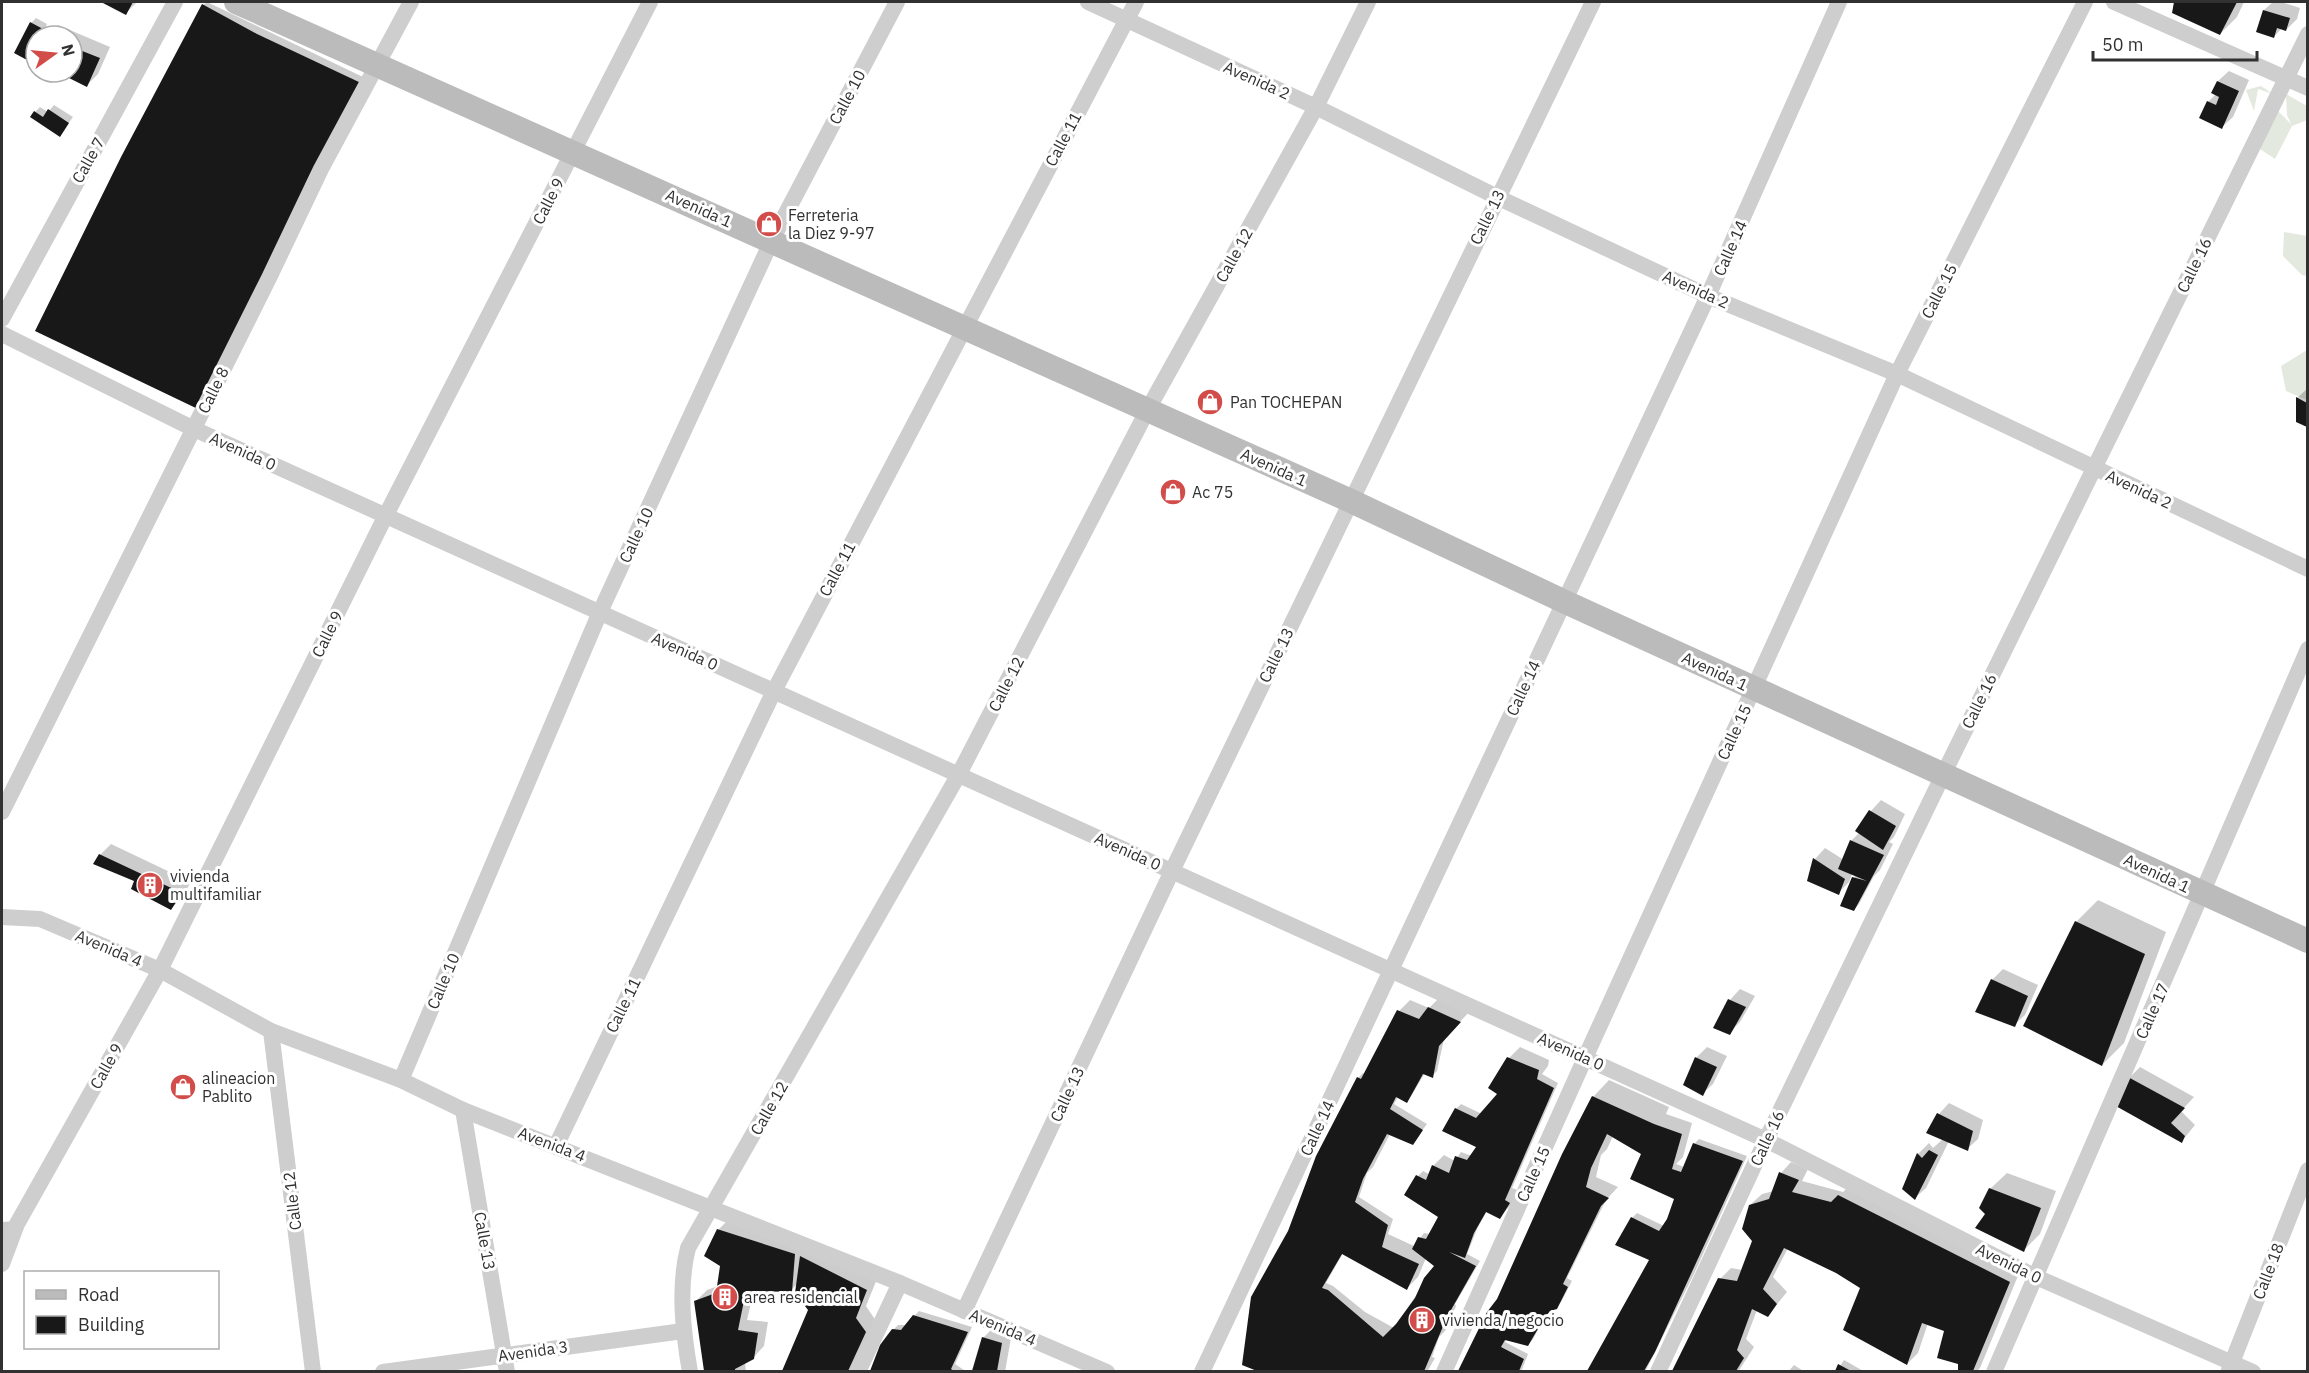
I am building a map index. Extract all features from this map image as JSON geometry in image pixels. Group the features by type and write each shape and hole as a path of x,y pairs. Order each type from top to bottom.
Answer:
{"street":[{"name":"Calle 7","path":"2,319 175,2"},
{"name":"Avenida 1","path":"236,2 1351,501 1563,602 2307,942"},
{"name":"Calle 8","path":"2,812 321,169 411,2"},
{"name":"Calle 9","path":"2,1264 9,1224 160,970 386,515 650,2"},
{"name":"Calle 10","path":"400,1080 600,612 772,240 897,2"},
{"name":"Avenida 2","path":"1088,2 1316,106 1497,197 1708,296 1897,374 2307,569"},
{"name":"Calle 11","path":"556,1146 774,691 1136,2"},
{"name":"Calle 12","path":"690,1371 683,1331 685,1262 688,1248 713,1208 959,774 1147,411 1316,106 1368,2"},
{"name":"Calle 13","path":"964,1311 1172,871 1593,2"},
{"name":"Calle 14","path":"1202,1371 1708,296 1839,2"},
{"name":"Calle 15","path":"1444,1371 1897,374 2085,2"},
{"path":"2114,2 2307,88"},
{"name":"Calle 16","path":"1658,1371 1766,1140 1943,775 2307,34"},
{"name":"Avenida 0","path":"2,334 194,429 1766,1140 2036,1277 2230,1367 2253,1371"},
{"name":"Calle 17","path":"1994,1371 2203,894 2307,649"},
{"name":"Avenida 4","path":"2,917 40,919 160,970 272,1031 400,1080 463,1110 900,1283 1096,1369"},
{"name":"Calle 12","path":"272,1031 313,1371"},
{"name":"Calle 13","path":"463,1110 507,1371"},
{"name":"Calle 18","path":"2230,1367 2307,1170"},
{"path":"858,1371 900,1283"},
{"name":"Avenida 3","path":"383,1371 683,1331"}],"shaded area":[{"path":"2261,86 2273,94 2258,89 2254,111 2246,90"},
{"path":"2286,94 2307,106 2307,120 2292,126 2275,159 2260,149 2276,109 2291,124 2287,115"},
{"path":"2284,232 2307,236 2307,276 2302,275 2283,256"},
{"path":"2307,350 2307,400 2286,391 2281,366"}],"building":[{"path":"101,2 133,2 126,15"},
{"path":"2174,2 2237,2 2220,35 2172,13"},
{"path":"202,4 257,34 361,83 200,410 35,331 121,157"},
{"path":"2263,10 2290,18 2286,31 2277,28 2274,38 2256,32"},
{"path":"24,34 24,58 14,53"},
{"path":"84,52 100,58 87,87 81,84 84,84"},
{"path":"2217,81 2239,91 2222,129 2199,118 2207,101 2216,105 2219,97 2211,93"},
{"path":"48,109 69,123 60,137 30,117 34,111 43,117"},
{"path":"2296,397 2307,403 2307,427 2296,422"},
{"path":"1869,810 1896,826 1883,850 1855,831"},
{"path":"1850,840 1884,855 1854,911 1840,906 1852,877 1867,881 1838,869"},
{"name":"vivienda multifamiliar","path":"99,854 182,893 171,910 131,889 134,881 93,864"},
{"path":"1813,858 1845,879 1839,895 1807,881"},
{"path":"2075,921 2145,954 2102,1066 2023,1026"},
{"path":"1991,979 2028,996 2015,1027 1975,1012"},
{"path":"1728,999 1746,1007 1730,1035 1713,1028"},
{"path":"1428,1007 1461,1022 1439,1046 1433,1078 1423,1074 1407,1103 1396,1097 1390,1109 1423,1130 1413,1145 1387,1134 1363,1179 1355,1202 1388,1225 1382,1247 1419,1264 1407,1290 1342,1254 1322,1288 1328,1290 1383,1337 1396,1324 1415,1298 1424,1278 1434,1266 1412,1249 1418,1237 1426,1239 1438,1217 1404,1195 1416,1175 1426,1180 1432,1165 1449,1173 1455,1156 1467,1160 1476,1147 1442,1131 1455,1108 1476,1118 1497,1094 1488,1088 1507,1057 1539,1070 1537,1079 1554,1088 1505,1200 1510,1203 1500,1219 1486,1212 1474,1233 1465,1258 1449,1252 1476,1266 1447,1317 1424,1371 1257,1371 1242,1365 1251,1297 1288,1231 1316,1156 1357,1077 1361,1079 1397,1010 1419,1019"},
{"path":"1695,1057 1717,1067 1703,1096 1683,1085"},
{"path":"2128,1077 2185,1108 2171,1123 2185,1136 2182,1143 2114,1105"},
{"path":"1592,1096 1682,1134 1672,1169 1681,1172 1693,1143 1743,1161 1655,1352 1644,1371 1587,1371 1649,1260 1615,1245 1631,1217 1659,1231 1667,1219 1674,1199 1630,1179 1641,1154 1607,1134 1591,1168 1586,1187 1609,1198 1601,1206 1563,1284 1568,1287 1557,1309 1550,1311 1528,1346 1505,1340 1501,1347 1524,1359 1519,1371 1458,1371 1487,1312 1497,1299 1562,1154"},
{"path":"1937,1113 1973,1131 1968,1151 1926,1133"},
{"path":"1929,1150 1938,1155 1915,1200 1902,1189 1917,1153 1922,1158"},
{"path":"1779,1172 1799,1180 1792,1192 1831,1202 1838,1195 2010,1282 1973,1371 1958,1371 1958,1364 1937,1358 1944,1331 1922,1323 1907,1365 1843,1330 1860,1288 1836,1273 1784,1248 1763,1289 1777,1304 1768,1317 1752,1309 1737,1350 1744,1358 1736,1371 1672,1371 1718,1278 1737,1281 1752,1241 1742,1229 1749,1205 1769,1199"},
{"path":"1989,1188 2041,1208 2024,1252 1975,1228 1985,1214 1979,1208"},
{"name":"area residencial","path":"717,1229 795,1254 792,1292 746,1291 738,1330 758,1333 754,1359 735,1371 704,1371 694,1301 716,1293 720,1266 704,1256"},
{"name":"area residencial","path":"800,1256 867,1290 856,1318 866,1332 848,1371 782,1371 808,1310 795,1293"},
{"path":"913,1315 968,1332 951,1369 954,1371 870,1371 880,1345 892,1329 901,1330"},
{"path":"982,1337 1002,1343 997,1371 972,1371"},
{"path":"1838,1364 1851,1371 1835,1371"}],"place":[{"name":"Ferreteria la Diez 9-97","path":"769,224"},
{"name":"Pan TOCHEPAN","path":"1210,402"},
{"name":"Ac 75","path":"1173,492"},
{"name":"vivienda multifamiliar","path":"150,885"},
{"name":"alineacion Pablito","path":"183,1087"},
{"name":"area residencial","path":"725,1297"},
{"name":"vivienda/negocio","path":"1422,1320"}]}
